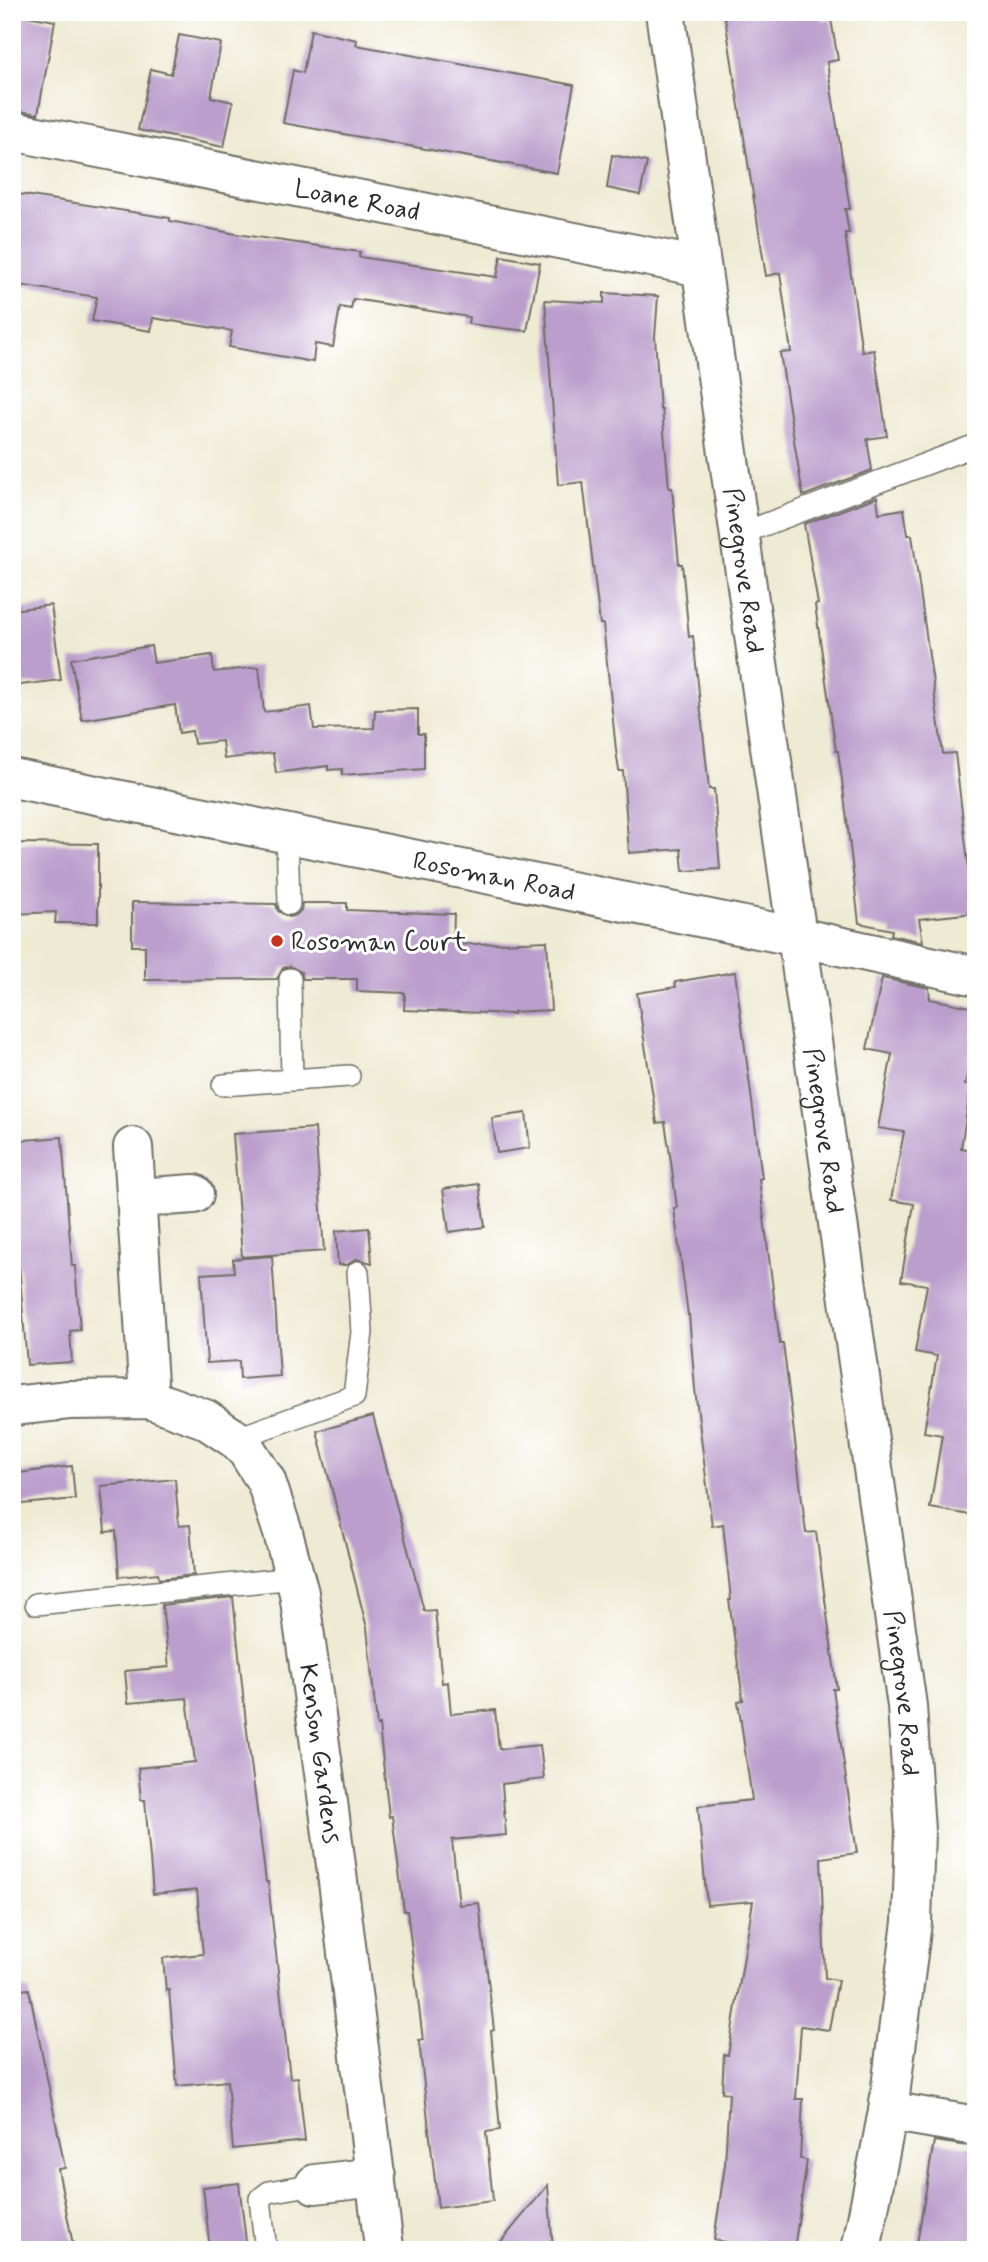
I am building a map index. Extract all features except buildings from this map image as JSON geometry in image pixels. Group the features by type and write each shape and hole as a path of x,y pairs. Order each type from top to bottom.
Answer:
{"street":[{"name":"Pinegrove Road","path":"665,12 907,1706 915,1831 912,1922 888,2111 862,2250"},
{"name":"Loane Road","path":"12,131 701,267"},
{"name":"Rosoman Road","path":"12,778 798,937 976,976"},
{"path":"133,1147 149,1398"},
{"path":"137,1198 194,1194"},
{"name":"Kenson Gardens","path":"12,1406 69,1400 149,1398 205,1419 235,1439 247,1451 266,1481 295,1578 328,1802 384,2247"},
{"path":"888,2111 976,2126"},
{"path":"315,2184 376,2177"}],"lane":[{"path":"740,534 976,445"},
{"path":"287,833 289,904"},
{"path":"290,979 292,1080"},
{"path":"223,1085 349,1076"},
{"path":"235,1439 354,1396 362,1332 358,1272"},
{"path":"36,1604 295,1578"},
{"path":"265,2242 260,2199 270,2192 315,2184"}],"place":[{"name":"Rosoman Court","path":"277,941"}]}
